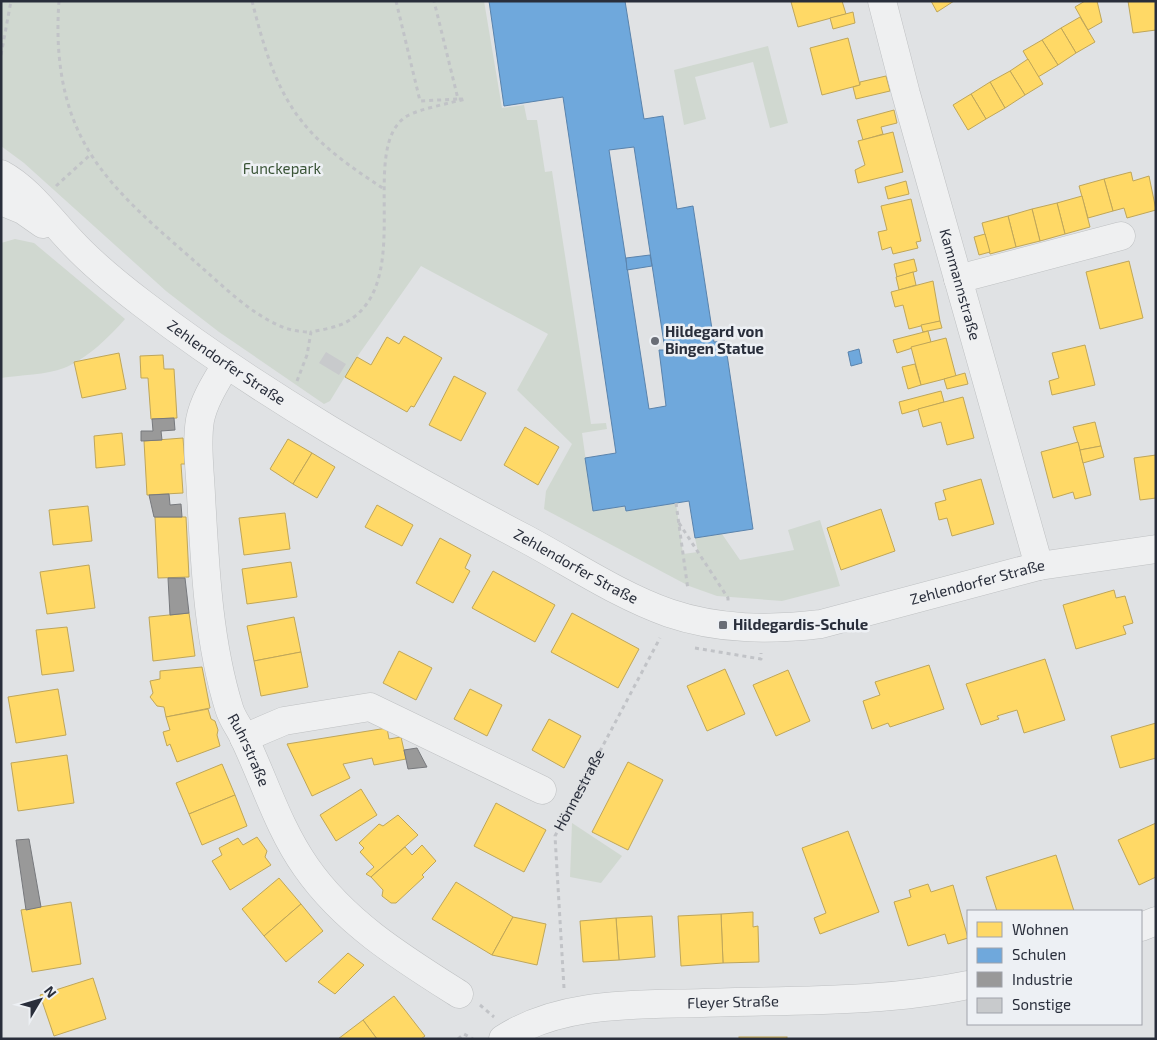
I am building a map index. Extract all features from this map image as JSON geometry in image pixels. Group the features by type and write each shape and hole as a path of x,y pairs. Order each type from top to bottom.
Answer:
{"street":[{"name":"Kammannstraße","path":"882,1 1039,566"},
{"name":"Zehlendorfer Straße","path":"1,174 9,178 37,203 72,242 141,302 226,365 281,402 397,470 617,589 670,613 742,628 790,628 821,624 1039,566 1156,549"},
{"name":"Zehlendorfer Straße","path":"9,210 72,242"},
{"path":"958,279 1121,236"},
{"name":"Ruhrstraße","path":"226,365 209,395 200,420 200,476 216,650 229,709 244,738 289,841 307,868 362,927 392,952 459,994"},
{"path":"244,738 284,721 370,708 542,790"},
{"path":"1142,927 1156,921"},
{"name":"Fleyer Straße","path":"506,1037 534,1022 567,1012 652,1004 877,997 942,990 967,984"}],"path":[{"path":"1,55 11,1"},
{"path":"59,1 58,50 66,97 74,121 90,155 124,195 171,240 253,310 278,326 311,332 337,326 354,318 377,287 382,258 387,149 395,128 407,116 465,99"},
{"path":"252,1 265,50 281,86 303,124 361,174 384,189"},
{"path":"396,1 420,101 465,99"},
{"path":"434,1 458,99 465,99"},
{"path":"67,175 90,155"},
{"path":"281,402 299,379 307,355 311,332"},
{"path":"676,504 688,590"},
{"path":"679,523 728,598 728,608"},
{"name":"Hönnestraße","path":"564,988 555,836 659,638"},
{"path":"459,994 489,1011 506,1037"},
{"path":"458,1039 464,1034 473,1039"}],"green space":[{"name":"Funckepark","path":"1,1 484,1 502,108 524,105 527,120 537,120 545,172 552,171 591,424 606,423 607,429 582,433 593,511 625,506 626,511 676,503 683,554 698,552 695,538 722,534 740,560 794,550 788,530 820,520 840,586 782,601 717,596 689,586 544,509 546,491 572,444 517,390 548,334 421,266 357,357 330,401 324,404 219,332 166,291 24,163 1,146"},
{"path":"768,46 788,123 770,128 753,62 695,77 706,119 684,125 674,70"},
{"path":"15,239 34,243 125,319 97,347 73,364 50,372 1,378 1,243"},
{"path":"572,823 622,856 601,883 570,877"}],"building: Wohnen":[{"path":"842,1 846,14 798,27 791,2"},
{"path":"931,1 954,1 937,12"},
{"path":"1085,1 1097,1 1102,22 1088,30 1075,7"},
{"path":"1128,1 1156,1 1156,30 1133,33"},
{"path":"853,12 855,23 833,29 830,18"},
{"path":"1080,17 1095,42 1076,53 1061,28"},
{"path":"1061,28 1076,53 1058,65 1042,40"},
{"path":"848,38 860,85 822,95 810,48"},
{"path":"1042,40 1058,65 1038,77 1023,51"},
{"path":"1028,59 1043,84 1025,95 1010,71"},
{"path":"1010,71 1025,95 1005,108 990,82"},
{"path":"886,76 890,91 856,99 853,87 860,85 860,82"},
{"path":"990,82 1005,108 986,119 971,94"},
{"path":"971,94 986,119 968,130 953,105"},
{"path":"894,110 897,123 881,127 883,134 863,140 857,120"},
{"path":"893,132 903,172 858,183 855,170 865,165 858,141"},
{"path":"1131,172 1133,181 1149,176 1156,210 1127,218 1124,208 1113,211 1104,179"},
{"path":"1104,179 1113,211 1088,218 1079,186"},
{"path":"906,181 909,194 888,199 885,187"},
{"path":"1082,196 1090,227 1065,234 1057,203"},
{"path":"911,199 921,241 916,242 918,248 893,254 891,247 882,250 878,232 887,230 881,206"},
{"path":"1057,203 1065,234 1040,241 1032,209"},
{"path":"1032,209 1040,241 1016,247 1008,216"},
{"path":"1008,216 1016,247 990,254 982,223"},
{"path":"985,234 990,252 979,255 974,237"},
{"path":"914,259 917,271 897,277 894,264"},
{"path":"1129,261 1143,318 1100,329 1086,272"},
{"path":"913,272 916,285 899,290 896,277"},
{"path":"933,281 940,321 909,329 903,305 895,307 891,292"},
{"path":"940,321 942,328 923,332 921,325"},
{"path":"928,331 931,342 897,353 893,340"},
{"path":"404,336 442,358 414,407 411,406 407,412 345,377 357,357 371,365 387,337 399,344"},
{"path":"946,338 956,376 921,385 911,347"},
{"path":"1085,345 1095,385 1052,395 1049,381 1059,378 1052,353"},
{"path":"119,353 126,389 82,398 74,362"},
{"path":"163,355 164,369 174,369 177,418 151,419 148,378 141,378 140,356"},
{"path":"915,364 921,385 908,389 902,367"},
{"path":"965,373 968,384 947,389 944,379"},
{"path":"454,376 486,393 461,441 429,425"},
{"path":"941,391 944,402 902,414 899,402"},
{"path":"963,397 974,438 947,445 941,422 923,427 918,409"},
{"path":"1095,422 1101,446 1080,450 1073,427"},
{"path":"525,427 559,447 538,485 504,465"},
{"path":"122,433 125,465 96,468 94,436"},
{"path":"183,438 185,464 181,464 183,493 147,495 144,441"},
{"path":"288,439 312,453 293,484 270,469"},
{"path":"1078,442 1091,495 1075,499 1073,492 1053,498 1041,452"},
{"path":"1101,446 1104,457 1083,463 1080,450"},
{"path":"312,453 335,467 317,498 293,484"},
{"path":"1156,455 1156,498 1140,500 1134,458"},
{"path":"981,479 994,524 952,536 947,518 939,520 935,503 946,500 943,490"},
{"path":"377,505 413,525 402,546 365,527"},
{"path":"88,506 92,541 53,545 49,510"},
{"path":"881,509 895,551 841,570 827,528"},
{"path":"285,513 290,549 244,555 239,518"},
{"path":"155,517 186,517 189,577 158,578"},
{"path":"440,538 471,555 465,568 470,571 453,603 416,583"},
{"path":"291,562 297,597 247,604 242,569"},
{"path":"89,565 95,608 47,614 40,572"},
{"path":"493,571 555,605 535,642 472,608"},
{"path":"1114,590 1116,598 1125,596 1133,623 1123,626 1126,634 1076,649 1063,605"},
{"path":"189,613 195,656 153,661 149,617"},
{"path":"572,613 639,649 618,688 551,652"},
{"path":"294,617 301,652 254,661 247,626"},
{"path":"67,627 74,671 42,675 36,630"},
{"path":"399,651 432,668 416,700 383,683"},
{"path":"301,652 308,687 261,696 254,661"},
{"path":"1045,659 1065,720 1024,733 1017,710 997,716 999,719 981,725 966,684"},
{"path":"929,665 944,709 890,727 888,723 872,729 863,701 880,695 875,682"},
{"path":"202,667 210,708 166,717 164,707 157,706 150,697 153,693 150,681 160,679 160,671"},
{"path":"725,669 745,714 707,731 687,686"},
{"path":"788,670 810,721 776,736 753,685"},
{"path":"58,689 66,735 16,743 8,697"},
{"path":"470,689 502,705 487,736 454,719"},
{"path":"208,709 211,719 215,721 218,730 217,735 220,746 177,762 170,744 167,746 163,732 170,730 166,717"},
{"path":"549,719 581,736 564,768 532,750"},
{"path":"1156,723 1156,758 1120,768 1111,736"},
{"path":"387,728 389,739 401,737 406,759 374,765 372,758 343,764 350,778 312,796 287,744"},
{"path":"67,755 74,803 18,811 11,763"},
{"path":"628,762 663,780 628,850 592,832"},
{"path":"222,764 235,795 189,814 176,783"},
{"path":"361,789 377,815 336,841 320,815"},
{"path":"235,795 247,826 202,845 189,814"},
{"path":"496,803 546,830 524,872 474,846"},
{"path":"398,815 418,835 371,877 366,874 374,867 360,852 364,848 359,843 379,824 383,826"},
{"path":"1156,823 1156,877 1139,885 1118,840"},
{"path":"848,831 879,912 820,934 814,918 826,913 802,848"},
{"path":"257,837 267,851 265,857 271,865 230,890 212,861 222,855 219,848 238,838 243,845"},
{"path":"422,845 436,861 422,875 424,877 396,903 391,903 382,896 383,890 371,877 405,847 412,855"},
{"path":"1056,855 1074,910 997,910 986,877"},
{"path":"279,878 301,904 264,936 242,909"},
{"path":"456,882 513,917 492,955 432,919"},
{"path":"928,884 931,892 953,885 967,938 948,944 945,934 908,946 894,902 911,897 909,890"},
{"path":"71,902 81,964 32,972 21,910"},
{"path":"301,904 323,931 286,962 264,936"},
{"path":"753,912 753,927 758,926 759,962 723,963 721,914"},
{"path":"721,914 723,963 681,966 678,916"},
{"path":"652,916 655,957 619,960 616,918"},
{"path":"513,917 546,924 537,965 492,955"},
{"path":"616,918 619,960 583,962 580,921"},
{"path":"348,953 364,965 335,994 318,982"},
{"path":"93,978 106,1019 54,1036 40,995"},
{"path":"394,996 425,1036 421,1039 377,1039 363,1020"},
{"path":"363,1020 377,1039 338,1039"},
{"path":"739,1037 787,1037 787,1039 739,1039"}],"building: Schulen":[{"path":"489,1 625,1 644,119 663,116 677,209 693,206 714,342 725,341 753,529 695,538 689,501 626,511 625,506 593,511 585,458 616,453 563,97 504,106","holes":["634,147 665,350 659,350 666,406 649,409 609,150"]},
{"path":"650,255 652,266 627,270 626,258"},
{"path":"859,349 862,363 851,366 848,352"}],"building: Industrie":[{"path":"174,418 175,430 161,431 162,440 141,441 141,431 153,431 152,419"},
{"path":"169,494 170,505 181,504 182,517 154,517 149,495"},
{"path":"168,578 185,578 189,613 170,615"},
{"path":"417,748 427,767 408,769 404,750"},
{"path":"29,839 41,907 26,910 16,840"}],"building: Sonstige":[{"path":"326,352 346,364 339,375 319,363"}],"place":[{"name":"Hildegard von Bingen Statue","path":"655,341"},
{"name":"Hildegardis-Schule","path":"723,625"}]}
